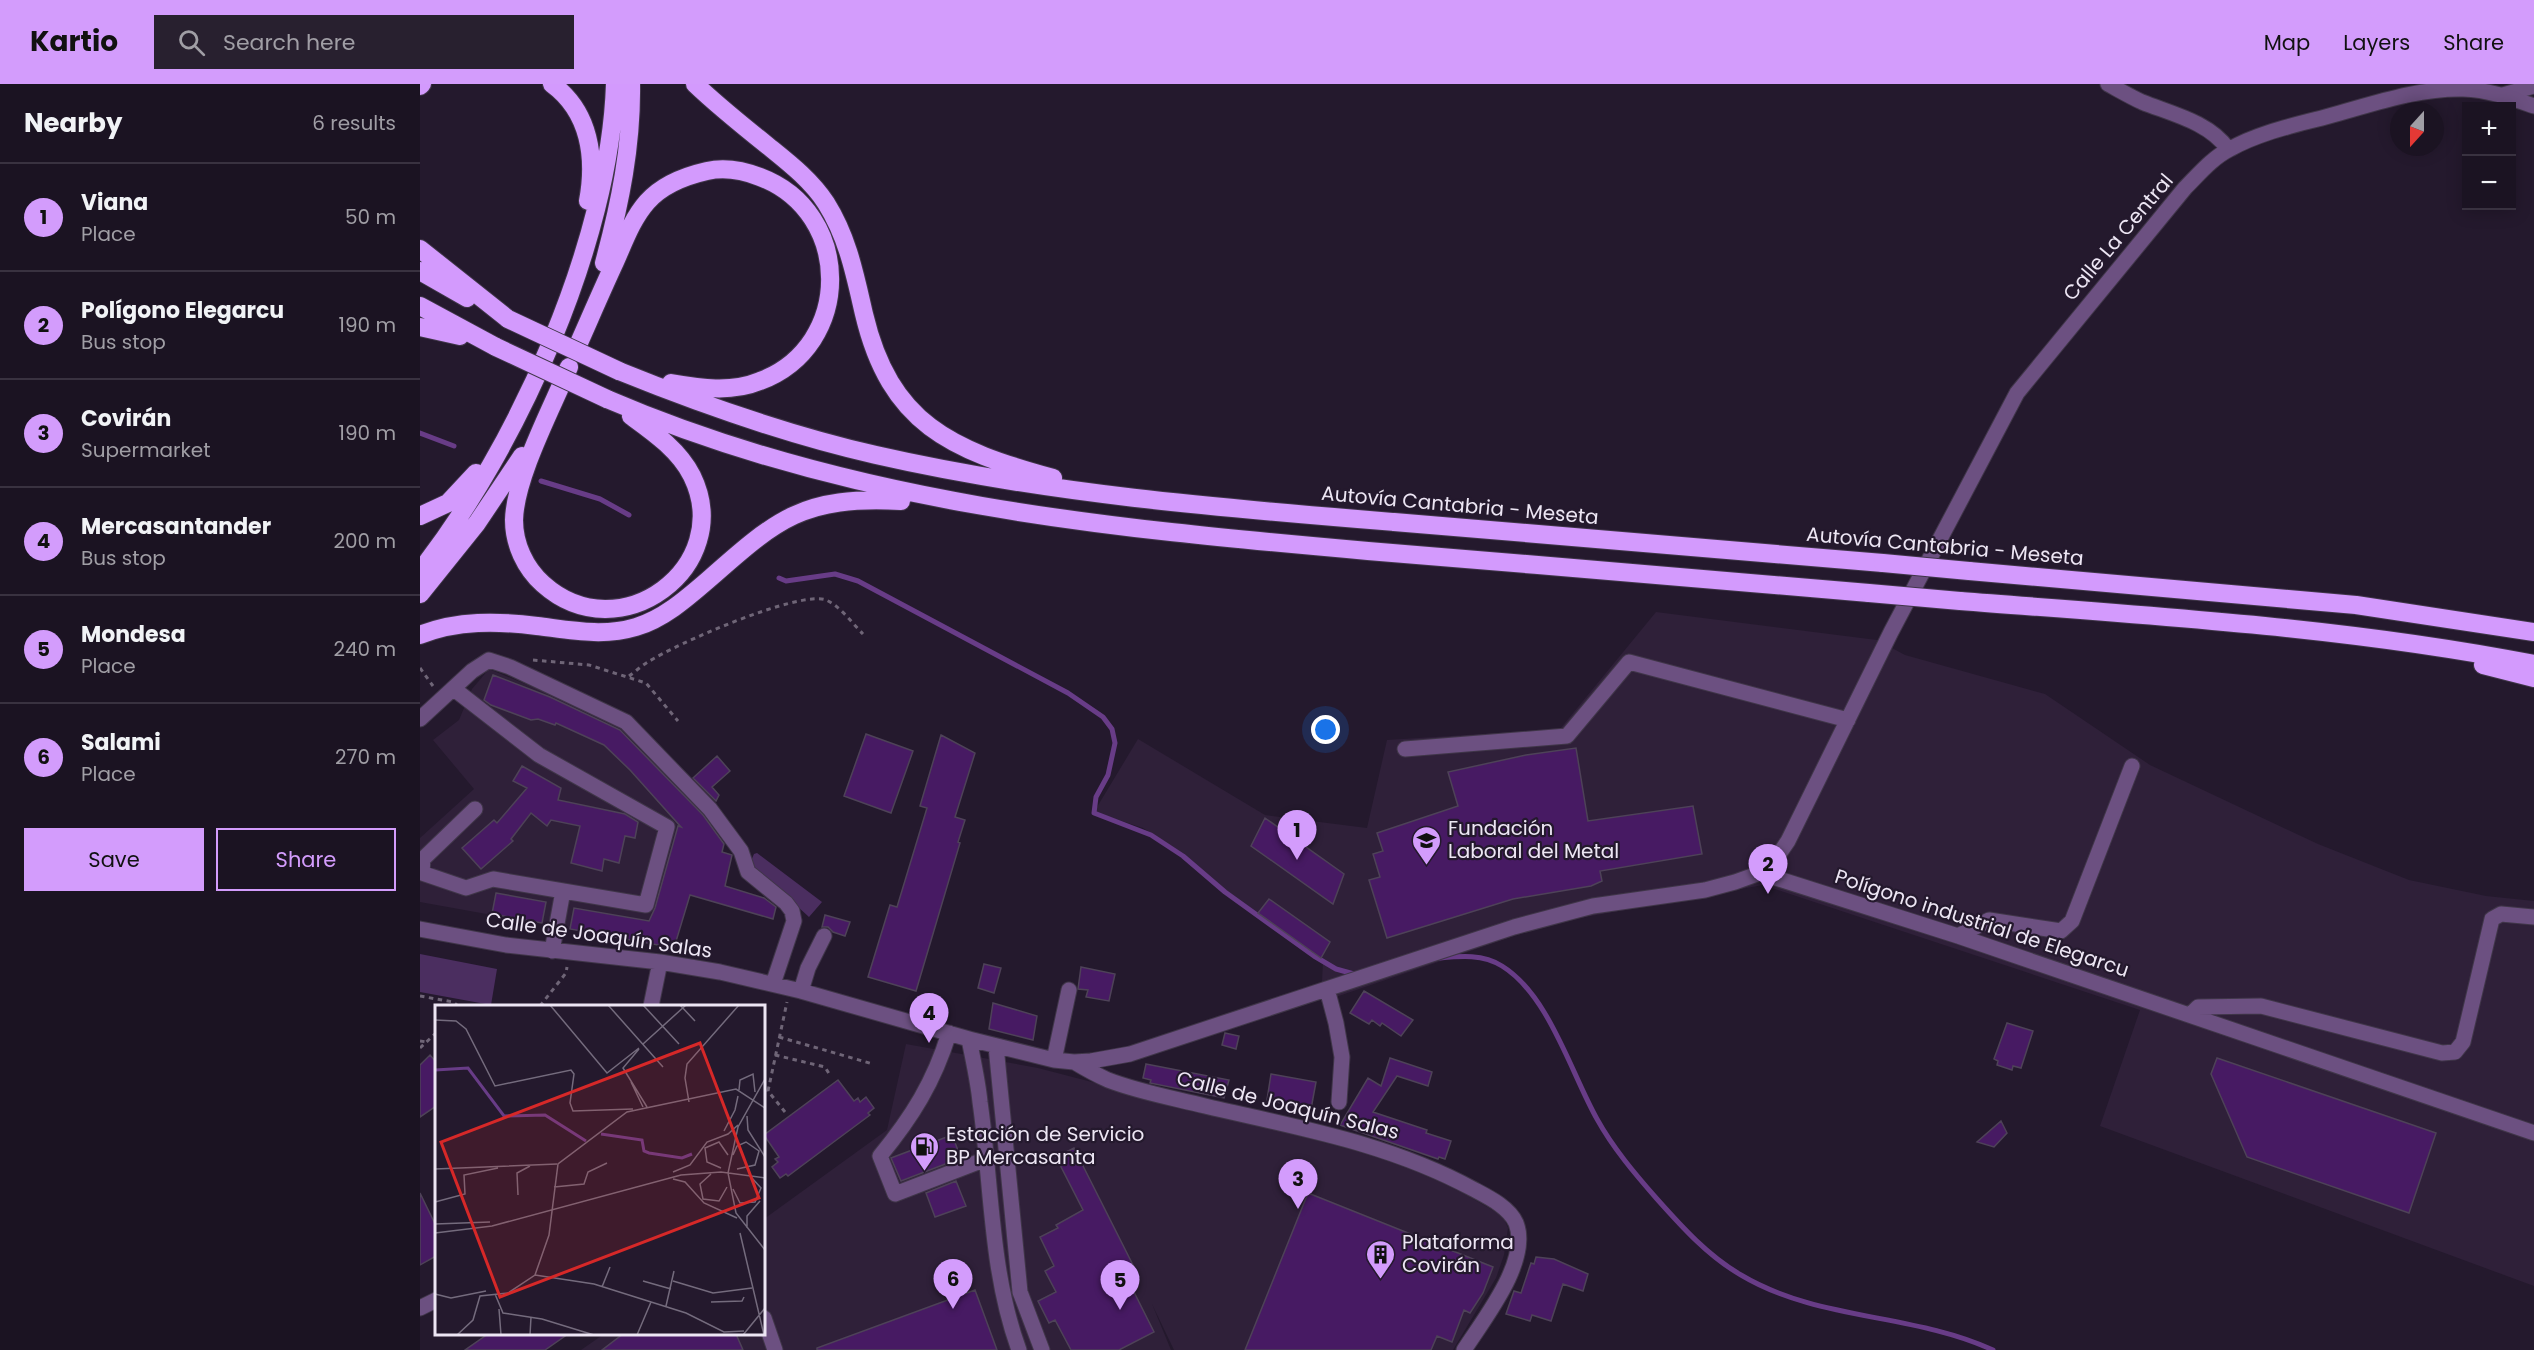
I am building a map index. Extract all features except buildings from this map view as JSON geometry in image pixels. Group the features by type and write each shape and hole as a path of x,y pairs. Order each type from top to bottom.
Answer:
{"highway":[{"path":"552,84 577,111 586,130 591,157 590,189 568,294"},
{"path":"420,571 474,495 527,394 568,294 592,224 606,168 614,112 615,84"},
{"path":"578,345 602,272 620,200 630,135 632,84"},
{"path":"695,84 792,166 825,201 847,241 868,330 880,366 895,391 917,416 948,440 1015,468 1127,498"},
{"path":"607,399 661,439 683,462 695,484 701,516 689,561 676,579 650,598 628,608 611,610 576,604 546,587 529,567 516,535 515,512 519,489 578,345 633,223 646,203 661,189 715,168 753,174 775,183 801,204 815,221 824,239 831,283 822,322 812,340 790,364 760,382 721,389 689,386 619,371"},
{"path":"420,249 508,319"},
{"name":"Autovía Cantabria - Meseta","path":"420,271 508,319 619,371 752,421 874,455 1000,480 1127,498 2324,602 2534,631"},
{"path":"420,306 496,347 607,399 712,440 792,465 915,495 999,511"},
{"path":"420,327 496,347"},
{"path":"420,594 477,523 510,476 547,414 569,367"},
{"path":"420,516 441,508 461,490 495,448 527,394"},
{"path":"420,635 450,626 478,623 515,624 596,633 639,627 674,608 766,531 792,515 822,504 878,499 1248,541 2344,634 2429,645 2534,664"},
{"path":"2344,634 2534,678"}],"street":[{"path":"2108,84 2139,100 2203,126 2220,137 2228,149"},
{"path":"2503,95 2534,86"},
{"name":"Calle La Central","path":"1848,720 1891,632 2017,393 2185,188 2206,166 2228,149 2249,140 2296,125 2431,91 2465,89 2503,95 2534,106"},
{"path":"420,719 480,664 489,660 626,722 710,809 741,851 748,872 792,911 794,921 773,984"},
{"path":"1327,989 1514,927 1593,906 1705,890 1760,873 1777,857 1788,841 1848,720 1629,662 1567,736 1405,749"},
{"path":"448,694 539,755 667,827 646,905 493,879 466,888 422,873 423,859 475,809"},
{"name":"Polígono industrial de Elegarcu","path":"1958,936 1989,920 2061,931 2072,921 2132,766"},
{"name":"Polígono industrial de Elegarcu","path":"1760,873 1958,936 2534,1133"},
{"path":"552,951 562,891"},
{"path":"2190,1016 2198,1006 2261,1006 2442,1053 2455,1052 2463,1042 2492,919 2502,914 2534,917"},
{"name":"Calle de Joaquín Salas","path":"420,929 552,951 660,962 773,984 996,1046 1054,1060 1074,1062 1130,1054 1327,989 1342,1057 1339,1102"},
{"path":"796,990 824,936"},
{"path":"651,1005 660,962"},
{"path":"1054,1060 1069,990"},
{"path":"949,1033 939,1066 912,1116 880,1156 896,1194 986,1159"},
{"path":"969,1039 980,1103 1002,1294 1008,1320 1019,1350"},
{"path":"996,1046 1020,1293 1042,1350"},
{"name":"Calle de Joaquín Salas","path":"1074,1062 1108,1080 1185,1101 1346,1138 1420,1162 1491,1199 1508,1212 1516,1224 1518,1242 1516,1259 1509,1278 1464,1350"},
{"path":"420,1308 435,1300"},
{"path":"765,1321 775,1350"}],"path":[{"path":"629,676 649,661 697,638 749,615 797,601 817,598 827,600 863,634"},
{"path":"526,659 556,660 589,665 646,683 678,722"},
{"path":"420,668 448,694"},
{"path":"541,1005 566,973 571,953"},
{"path":"785,1112 768,1091 779,1037 796,990"},
{"path":"420,996 453,1002 457,1005"},
{"path":"420,1048 435,1035"},
{"path":"779,1037 873,1064"},
{"path":"420,1041 427,1042"},
{"path":"776,1055 825,1067 831,1077"}],"shaded area":[{"path":"1656,612 1877,640 1905,655 2045,694 2150,765 2318,844 2409,880 2486,896 2534,901 2534,1286 2100,1126 2140,1010 1763,885 1552,923 1321,1002 1323,961 1225,891 1181,852 1143,828 1094,812 1138,739 1265,815 1367,828 1387,740 1560,729"},
{"path":"489,669 620,723 713,820 674,948 420,902 420,838 474,789 433,740 459,720 472,689"},
{"path":"757,853 822,902 809,917 750,863 754,854"},
{"path":"420,954 497,969 491,1005 420,992"},
{"path":"906,1044 1038,1068 1368,1154 1435,1177 1503,1216 1508,1228 1504,1255 1496,1278 1453,1350 1174,1350 1152,1304 1171,1350 581,1350 603,1335 765,1335 765,1218 887,1130"}],"waterway":[{"path":"420,433 454,446"},
{"path":"541,481 600,499 629,515"},
{"path":"779,578 786,581 835,574 858,581 1068,693 1103,717 1112,729 1115,743 1108,775 1096,797 1094,813 1151,835 1183,856 1225,892 1314,956 1336,969 1354,974"},
{"path":"1440,958 1464,956 1487,959 1502,966 1519,979 1546,1015 1587,1100 1617,1150 1649,1190 1686,1230 1729,1267 1771,1290 1802,1301 1931,1329 1993,1350"}],"place":[{"name":"Viana","path":"1297,860"},
{"name":"Fundación Laboral del Metal","path":"1427,866"},
{"name":"Polígono Elegarcu","path":"1768,894"},
{"name":"Mercasantander","path":"929,1043"},
{"name":"Estación de Servicio BP Mercasanta","path":"925,1172"},
{"name":"Covirán","path":"1298,1209"},
{"name":"Plataforma Covirán","path":"1381,1280"},
{"name":"Salami","path":"953,1309"},
{"name":"Mondesa","path":"1120,1310"}]}
